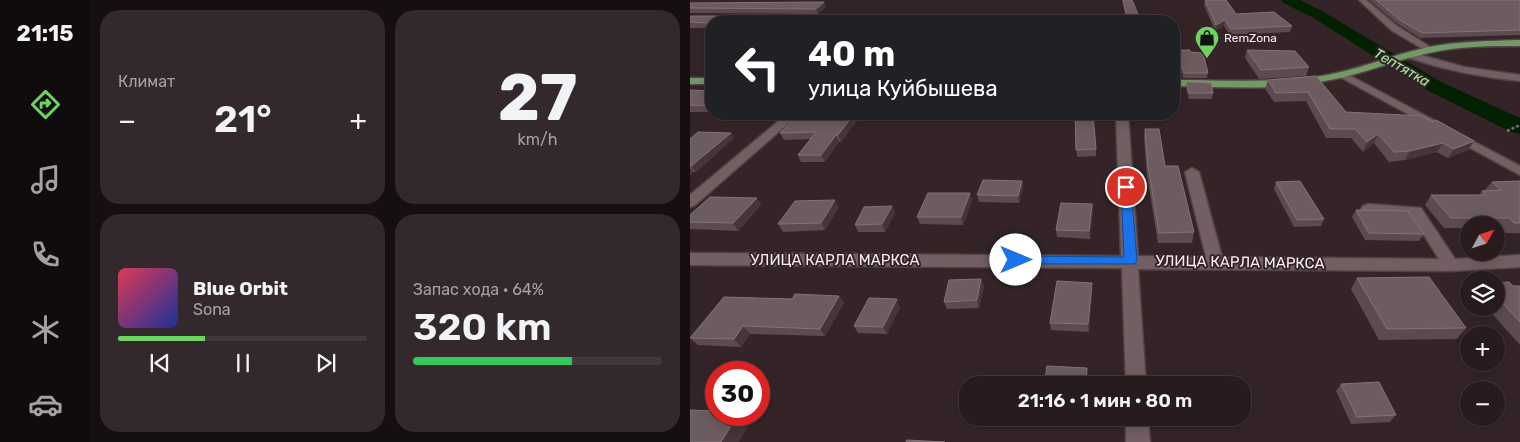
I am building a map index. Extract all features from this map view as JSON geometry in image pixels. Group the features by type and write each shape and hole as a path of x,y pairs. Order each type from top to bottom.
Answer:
{"main road":[{"path":"1180,83 1286,83 1315,80 1431,50 1462,46 1520,43"},
{"path":"690,81 705,81"}],"street":[{"path":"1362,0 1394,28 1431,50"},
{"path":"1407,55 1473,73 1520,78"},
{"path":"1343,74 1520,171"},
{"path":"690,202 786,120"},
{"path":"1122,120 1136,376"},
{"path":"1192,172 1215,262"},
{"path":"1368,210 1416,212 1451,265"},
{"name":"УЛИЦА КАРЛА МАРКСА","path":"690,259 1451,265 1520,261"},
{"path":"1137,426 1138,442"}],"path":[{"path":"1507,131 1520,125"}],"building":[{"path":"1123,0 1132,0 1138,15 1127,15"},
{"path":"1205,0 1226,0 1236,14 1274,12 1292,26 1231,29 1225,20 1216,25"},
{"path":"1376,0 1520,0 1520,30 1422,33 1400,20"},
{"path":"824,2 816,9 690,8 690,3"},
{"path":"690,16 705,16 705,23 690,22"},
{"path":"1180,50 1203,53 1208,73 1184,73 1183,67 1180,67"},
{"path":"1247,50 1295,51 1309,67 1261,70"},
{"path":"1316,76 1346,112 1422,116 1432,122 1436,120 1474,141 1454,149 1443,143 1410,151 1394,152 1378,134 1367,142 1355,129 1330,129 1308,92 1276,93 1268,80"},
{"path":"1187,82 1211,83 1213,93 1189,93"},
{"path":"690,90 705,91 705,106 690,105"},
{"path":"793,120 849,120 821,155 798,155 816,132 780,133"},
{"path":"1075,120 1094,120 1096,149 1076,150"},
{"path":"1145,129 1159,129 1165,166 1178,166 1194,232 1159,233 1148,166"},
{"path":"698,132 731,133 690,166 690,139"},
{"path":"983,180 1022,181 1018,196 977,195"},
{"path":"1300,181 1324,219 1297,220 1276,182"},
{"path":"1520,181 1520,223 1514,223 1509,218 1505,218 1505,216 1460,216 1460,218 1451,218 1431,195 1486,195 1482,191 1501,190 1492,182"},
{"path":"928,193 970,193 961,217 917,217"},
{"path":"710,197 757,198 733,223 690,222 690,215"},
{"path":"835,200 821,223 778,224 795,201"},
{"path":"1061,203 1092,204 1089,231 1056,230"},
{"path":"892,206 882,224 855,225 864,207"},
{"path":"1356,210 1408,211 1424,234 1369,233"},
{"path":"1429,277 1465,326 1460,326 1460,328 1387,329 1357,278"},
{"path":"981,279 977,300 944,302 949,280"},
{"path":"1057,281 1092,283 1088,324 1050,323"},
{"path":"1505,282 1509,282 1513,286 1520,286 1520,322 1505,306"},
{"path":"795,294 839,296 820,329 743,326 734,339 690,338 724,297 792,299"},
{"path":"869,298 897,299 883,327 854,326"},
{"path":"1047,366 1087,368 1087,376 1045,376"},
{"path":"1379,382 1396,415 1357,417 1341,384"},
{"path":"690,410 705,411 705,426 731,426 721,442 690,442"},
{"path":"907,440 945,442 906,442"}],"waterway":[{"name":"Тептятка","path":"1288,0 1317,14 1434,86 1520,127"}],"place":[{"name":"RemZona","path":"1207,59"}],"route":[{"path":"1016,260 1130,261 1126,187"}]}
